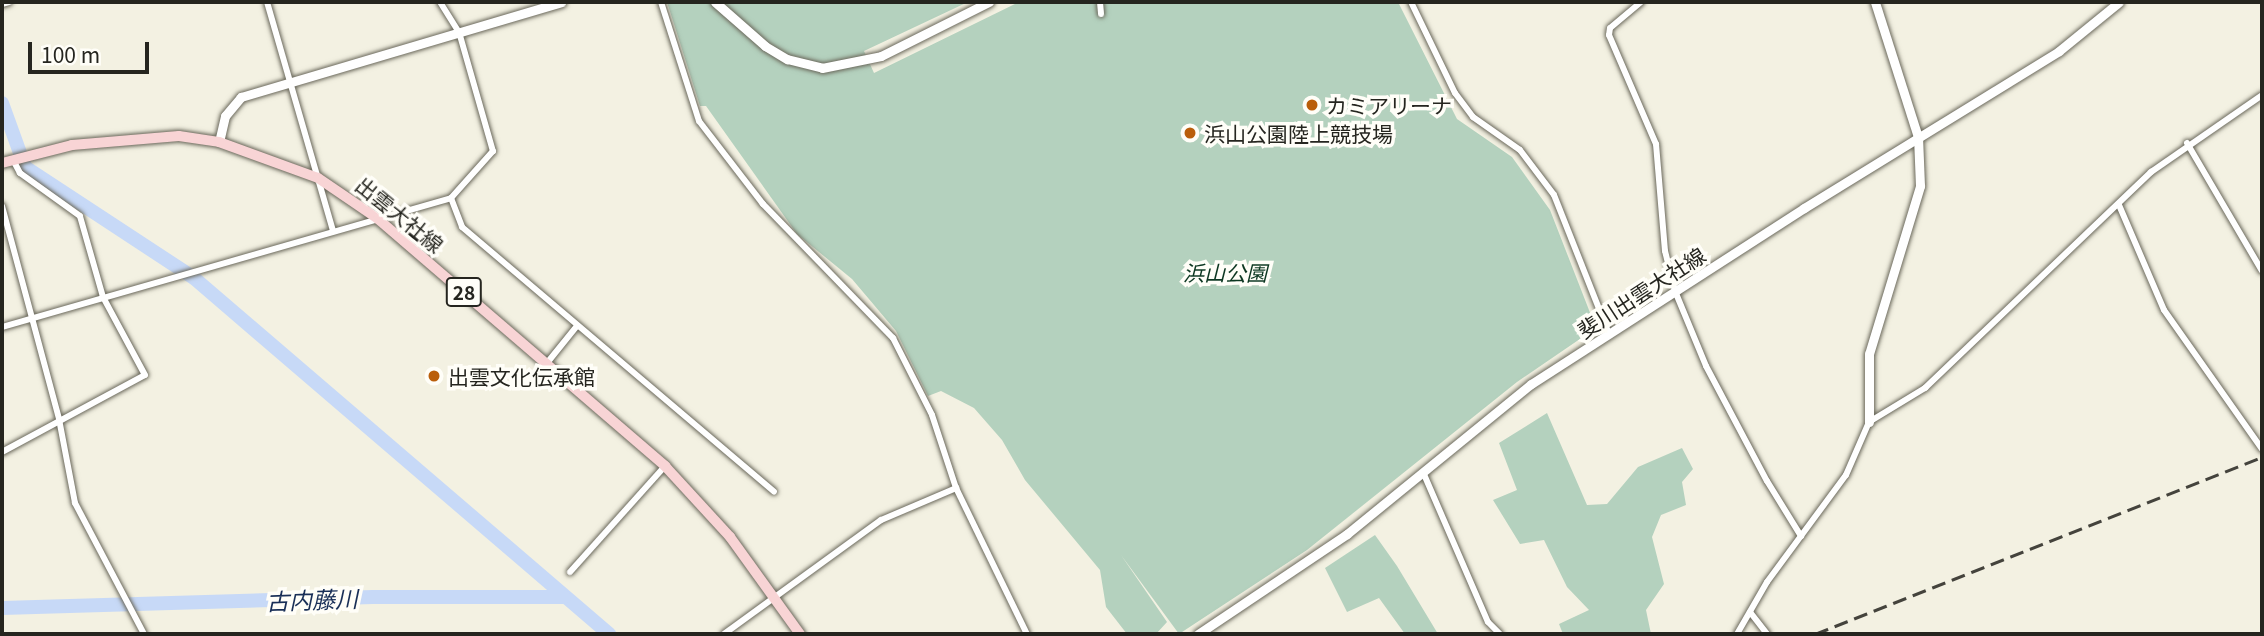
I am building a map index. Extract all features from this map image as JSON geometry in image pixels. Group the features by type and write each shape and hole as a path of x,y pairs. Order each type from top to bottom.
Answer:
{"main road":[{"name":"出雲大社線","path":"2,163 125,138 179,136 219,142 318,178 378,219 665,466 702,503 800,634"}],"street":[{"path":"2,4 9,2"},
{"path":"267,2 333,231"},
{"path":"2,327 451,198 493,151 459,32 440,2"},
{"path":"219,142 231,104 290,82 561,2"},
{"path":"662,2 699,121 763,204 893,338 932,415 957,488 1027,634"},
{"path":"715,2 765,46 787,59 822,68 881,56 989,2"},
{"path":"1100,2 1101,14"},
{"path":"1411,2 1455,93 1473,117 1520,150 1554,195 1609,334"},
{"path":"1641,2 1610,28 1609,35 1656,144 1665,251 1675,291 1706,366 1767,481 1801,536"},
{"path":"1737,634 1801,536 1846,475 1870,422 1869,354 1920,186 1919,137 1875,2"},
{"name":"斐川出雲大社線","path":"1198,634 1319,555 1531,384 2059,51 2119,2"},
{"path":"1870,422 1925,388 2187,143 2262,95"},
{"path":"2187,143 2262,271"},
{"path":"2,452 145,375 103,297 80,216 20,173 14,160"},
{"path":"451,198 462,227 774,492"},
{"path":"2119,205 2164,310 2262,449"},
{"path":"2,206 59,419 75,503 144,634"},
{"path":"547,363 577,326"},
{"path":"570,572 665,466"},
{"path":"1423,472 1488,622 1500,634"},
{"path":"724,634 881,520 957,488"},
{"path":"1750,612 1767,634"}],"green space":[{"name":"浜山公園","path":"667,2 968,2 864,51 874,73 1019,2 1398,2 1457,119 1512,157 1550,210 1596,328 1517,382 1307,550 1179,634 1121,555 1167,622 1156,634 1127,634 1106,607 1100,570 1025,480 1002,440 974,408 941,391 928,396 896,331 852,279 797,234 706,106 700,106"},
{"path":"1547,413 1587,505 1607,504 1638,467 1682,448 1693,469 1682,482 1686,505 1661,515 1652,537 1664,584 1646,610 1651,634 1563,634 1559,624 1589,610 1567,587 1544,540 1520,544 1493,500 1517,490 1499,443"},
{"path":"1375,535 1438,634 1405,634 1379,598 1347,612 1325,568"}],"waterway":[{"path":"2,103 25,167 194,278 609,634"},
{"name":"古内藤川","path":"2,608 373,597 564,597"}],"railway":[{"path":"1815,634 2262,457"}],"place":[{"name":"カミアリーナ","path":"1312,105"},
{"name":"浜山公園陸上競技場","path":"1190,133"},
{"name":"出雲文化伝承館","path":"434,376"}]}
